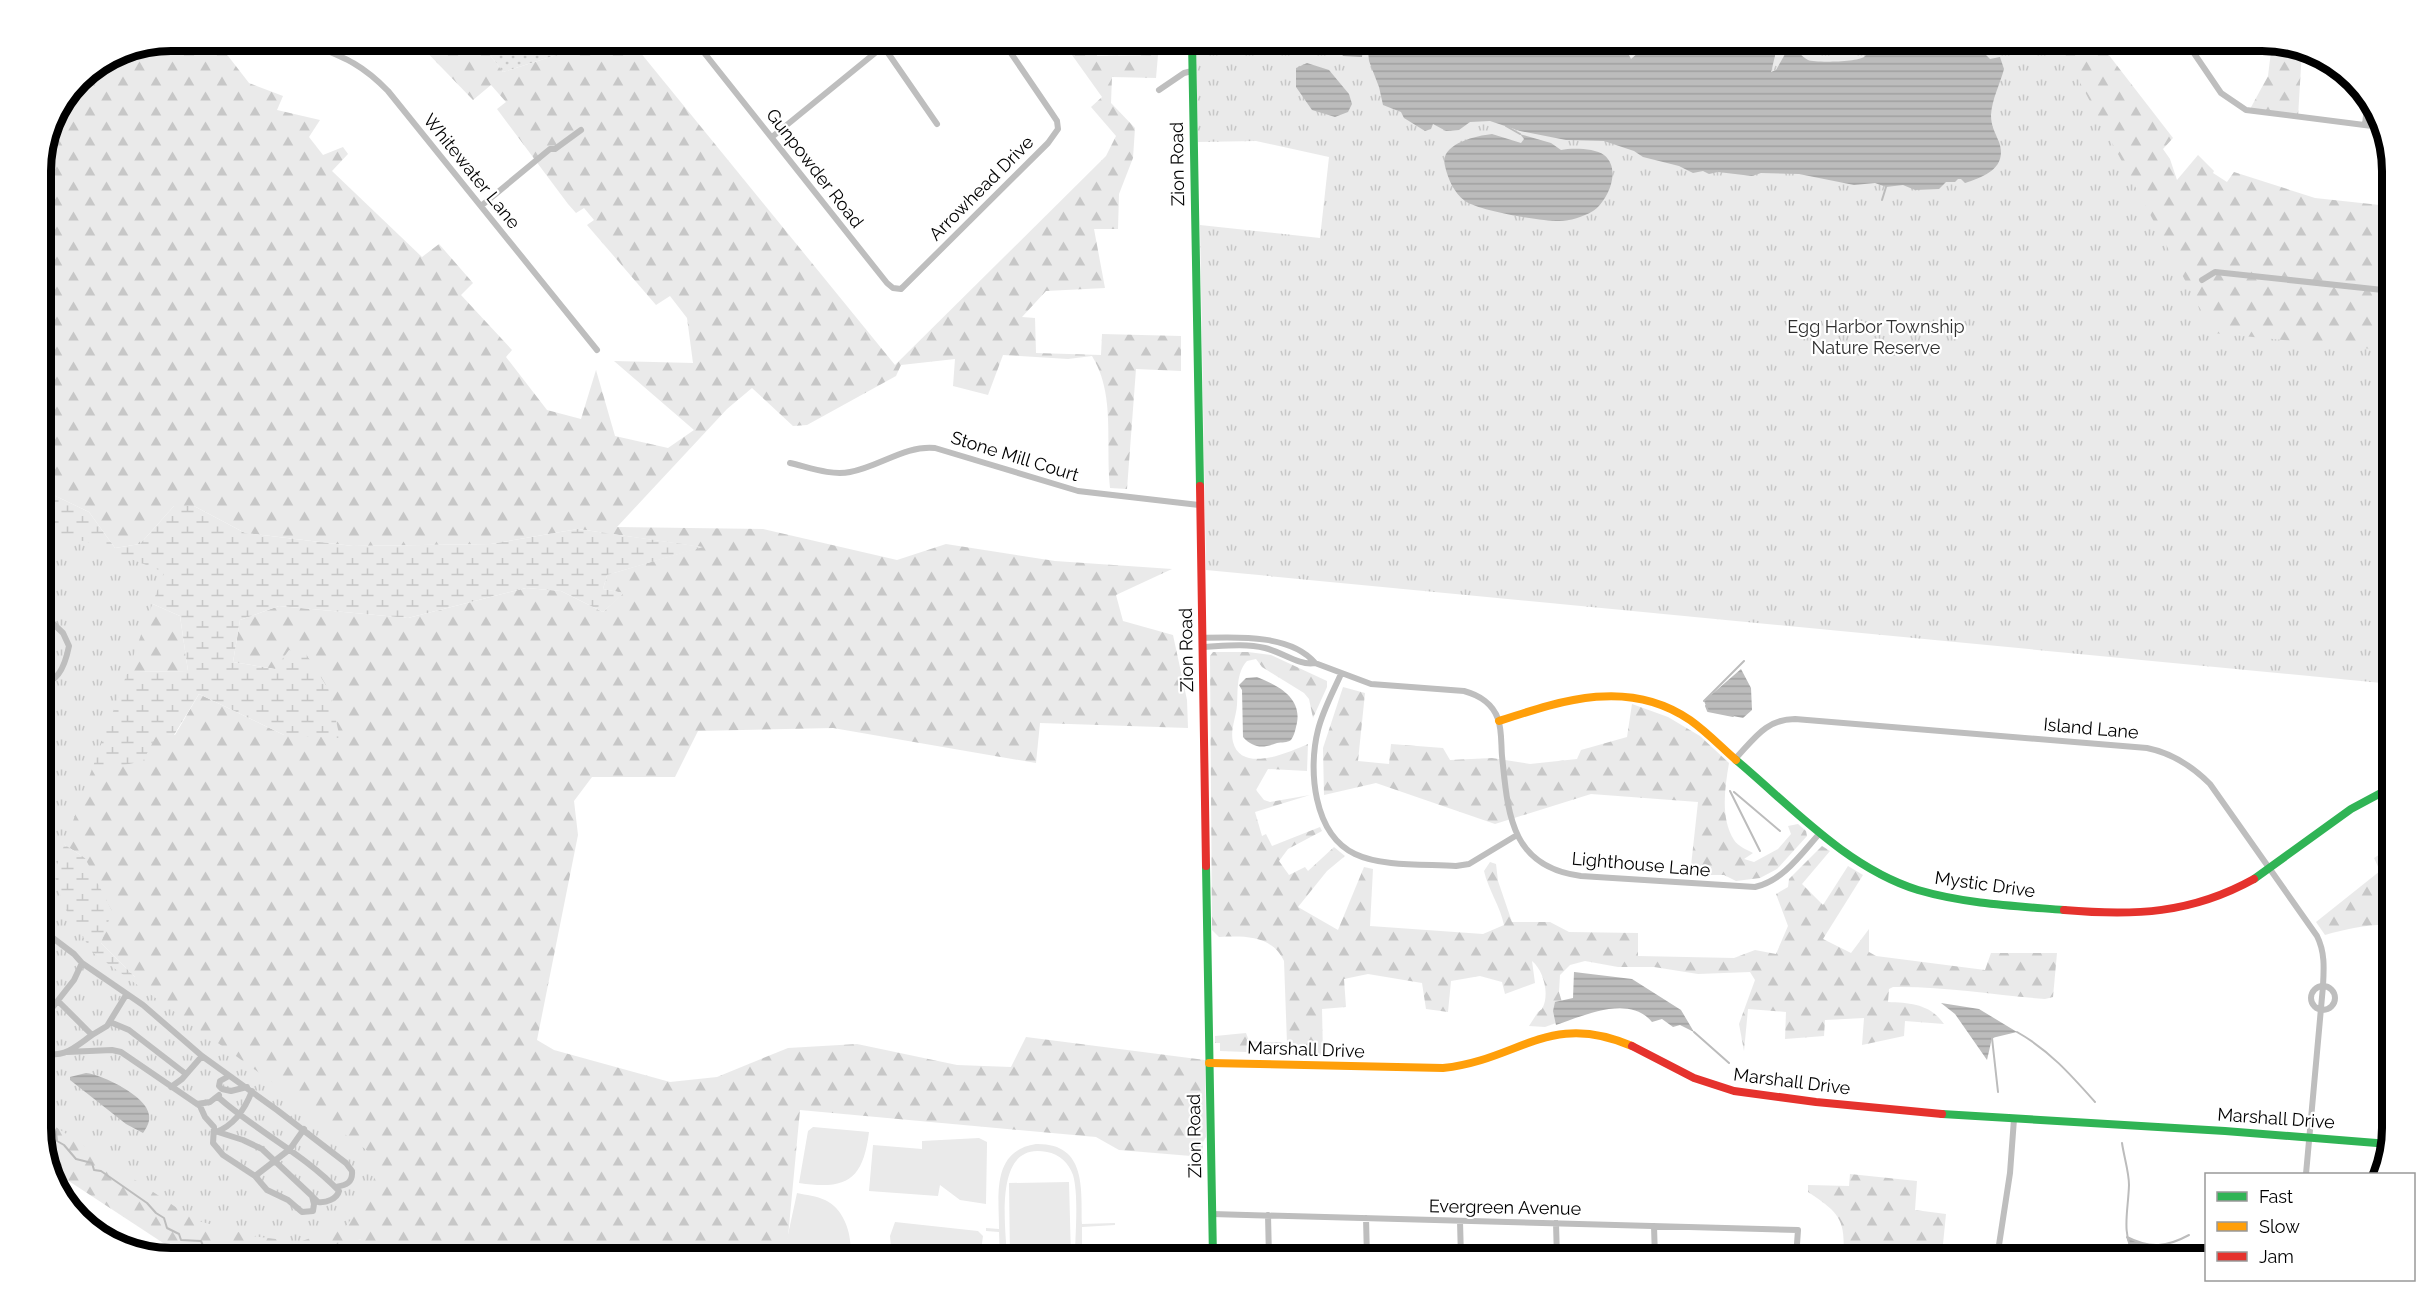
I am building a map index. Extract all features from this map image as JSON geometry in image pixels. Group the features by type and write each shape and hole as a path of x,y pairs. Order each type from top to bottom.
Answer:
{"street":[{"name":"Whitewater Lane","path":"331,51 344,56 375,78 394,98 597,350"},
{"name":"Gunpowder Road","path":"703,51 887,283 893,288 901,289 919,272"},
{"path":"772,137 872,51"},
{"path":"887,51 937,124"},
{"name":"Arrowhead Drive","path":"919,272 1048,142 1058,129 1057,121 1009,51"},
{"name":"Zion Road","path":"1192,51 1213,1248"},
{"path":"2192,51 2221,93 2246,110 2373,126"},
{"path":"1159,90 1184,73 1192,71"},
{"path":"2365,125 2366,112"},
{"path":"481,206 550,149 555,149 581,130"},
{"path":"2202,280 2215,272 2382,290"},
{"name":"Stone Mill Court","path":"790,463 847,473 913,449 935,448 1078,491 1199,505"},
{"path":"51,622 63,633 69,646 58,674 51,680"},
{"name":"Lighthouse Lane","path":"1202,643 1259,647 1307,664 1316,663 1371,684 1467,692 1480,697 1490,705 1498,721 1509,812 1517,836 1543,863 1570,874 1749,888 1776,879 1820,833"},
{"path":"1341,674 1320,721 1314,765 1319,804 1328,827 1340,843 1353,853 1368,859 1456,866 1469,864 1517,836"},
{"name":"Mystic Drive","path":"1498,721 1574,697 1596,694 1644,699 1676,711 1708,734 1820,833 1855,860 1898,883 1932,895 1978,904 2116,915 2151,914 2180,909 2238,888 2270,869 2356,806 2382,792"},
{"name":"Island Lane","path":"1736,758 1765,727 1788,719 2147,747 2177,758 2206,780 2320,941 2324,959 2323,986 2306,1173"},
{"path":"51,937 82,963 143,1005 202,1056 304,1129 351,1168 350,1182 336,1187"},
{"path":"51,1010 77,975 82,963"},
{"name":"Island Lane","path":"2323,986 2331,989 2334,999 2328,1008 2320,1009 2314,1005 2311,998 2313,990 2323,986"},
{"path":"66,1052 104,1029 126,995"},
{"path":"58,1001 92,1035"},
{"path":"110,1022 129,1030 186,1074"},
{"name":"Marshall Drive","path":"1209,1063 1441,1068 1477,1062 1542,1036 1562,1032 1583,1032 1622,1041 1686,1076 1726,1090 1909,1112 2310,1136 2381,1143"},
{"path":"51,1054 117,1050 200,1106 216,1132 213,1143 216,1148 255,1176 267,1190 288,1200 304,1213 314,1210 312,1196"},
{"path":"171,1087 202,1056"},
{"path":"229,1076 220,1081 219,1086 222,1089 231,1091 250,1089"},
{"path":"196,1104 210,1102 218,1097 222,1089"},
{"path":"216,1132 239,1116 250,1089"},
{"path":"216,1132 243,1140 261,1149 318,1202 327,1202 338,1195 339,1191 336,1187 290,1149 239,1116 218,1097"},
{"path":"1999,1248 2010,1173 2014,1119"},
{"path":"255,1176 290,1149 304,1129"},
{"name":"Evergreen Avenue","path":"1212,1214 1798,1230 1797,1248"},
{"path":"1268,1215 1269,1248"},
{"path":"1366,1218 1367,1248"},
{"path":"1461,1221 1461,1248"},
{"path":"1556,1223 1557,1248"},
{"path":"1654,1226 1655,1248"}],"green space":[{"path":"224,51 249,83 283,96 277,110 320,120 309,137 323,155 343,147 348,154 332,171 422,257 439,244 473,283 461,295 512,350 506,357 547,410 581,419 596,370 615,436 668,448 694,430 614,361 693,363 687,318 670,296 656,305 587,225 594,220 584,208 576,213 568,204 497,109 506,102 491,85 473,100 426,51 487,51 503,72 569,51 639,51 895,365 1106,156 1116,136 1091,107 1102,97 1069,51 1097,51 1097,56 1158,55 1156,78 1112,77 1111,103 1135,128 1133,158 1119,194 1118,229 1094,229 1105,288 1046,291 1022,317 1035,318 1036,353 1101,355 1102,334 1181,336 1181,371 1136,369 1127,489 1110,488 1107,403 1099,371 1092,356 1068,359 1003,355 988,395 953,386 955,359 901,365 896,376 807,425 793,426 752,388 727,409 617,527 763,529 897,560 946,544 1055,561 1172,569 1116,595 1123,621 1173,635 1187,700 1188,728 1040,723 1036,763 833,728 698,731 675,777 592,777 574,801 578,835 537,1040 554,1050 670,1082 717,1077 788,1048 857,1044 957,1065 1011,1067 1026,1037 1205,1060 1206,1137 1203,1142 1203,1157 1119,1150 1096,1137 800,1110 787,1248 366,1248 361,1239 339,1248 171,1248 61,1176 53,1152 51,1136 51,1062 135,977 101,943 85,858 65,845 57,818 105,583 180,616 188,671 133,672 157,733 175,735 199,694 284,735 275,669 233,662 240,620 279,606 408,618 526,588 561,591 603,612 623,593 603,589 607,575 701,547 578,529 491,544 353,546 245,533 194,506 174,506 140,544 115,548 89,512 51,494 51,163 60,125 71,104 86,86 104,71 125,60 155,52"},
{"path":"487,51 569,51 503,72"},
{"name":"Egg Harbor Township Nature Reserve","path":"1196,51 2063,51 2213,333 2382,350 2382,683 1206,570 1200,225 1320,238 1329,157 1256,141 1198,142"},
{"path":"2063,51 2106,51 2173,138 2163,149 2170,159 2177,180 2198,155 2214,171 2213,173 2227,182 2234,172 2315,198 2382,205 2382,609 2209,329 2155,237"},
{"path":"2271,52 2302,57 2298,117 2249,111 2268,76"},
{"path":"51,494 89,512 115,548 140,544 174,506 194,506 245,533 353,546 491,544 578,529 703,547 607,575 603,589 624,593 603,612 561,591 526,588 408,618 279,606 240,620 233,662 275,669 289,650 306,654 329,690 340,738 284,735 199,694 174,735 157,734 143,761 96,771 84,738 87,688 133,672 188,671 180,616 105,583 51,640"},
{"path":"51,539 85,541 164,572 54,873 63,905 93,953 379,1159 370,1194 346,1226 299,1242 253,1236 195,1220 51,1124"},
{"path":"1213,652 1248,652 1271,655 1327,681 1327,687 1313,718 1309,699 1304,693 1262,667 1256,659 1247,661 1239,677 1232,737 1238,752 1256,759 1290,752 1308,744 1307,771 1268,769 1256,790 1264,800 1270,802 1310,795 1255,812 1262,836 1266,834 1272,846 1320,827 1322,831 1288,849 1279,861 1289,875 1305,867 1308,871 1334,847 1345,856 1327,871 1298,907 1338,930 1364,867 1373,869 1370,926 1483,934 1504,925 1484,871 1490,862 1496,864 1498,881 1512,922 1550,922 1569,932 1638,933 1638,956 1734,958 1755,950 1776,954 1788,926 1776,894 1788,887 1789,879 1822,846 1830,851 1802,884 1823,905 1848,866 1863,875 1823,939 1851,953 1869,929 1869,952 1876,956 1985,970 1991,953 2057,953 2053,997 2045,999 1950,989 1893,987 1889,989 1888,1002 1919,1006 1933,1012 1944,1024 1905,1021 1904,1036 1862,1045 1864,1018 1825,1020 1824,1036 1785,1039 1786,1012 1748,1009 1744,1051 1739,1024 1755,980 1750,972 1698,974 1654,967 1618,967 1585,961 1570,965 1560,975 1559,992 1567,1019 1545,1027 1529,1026 1542,1009 1546,997 1543,977 1532,961 1535,983 1505,994 1502,982 1480,976 1451,981 1448,1012 1426,1009 1422,983 1368,974 1344,979 1346,1007 1322,1009 1323,1055 1220,1051 1220,1043 1215,1043 1215,1036 1246,1033 1249,1041 1287,1043 1284,961 1279,952 1265,942 1256,939 1219,937 1212,930 1210,656"},
{"path":"1343,687 1365,693 1358,761 1389,764 1391,744 1443,748 1450,760 1492,758 1530,764 1577,759 1581,750 1627,737 1632,704 1668,717 1700,736 1729,763 1725,812 1734,840 1753,853 1744,859 1754,862 1778,849 1791,834 1788,826 1798,824 1806,831 1807,836 1777,869 1760,878 1736,881 1724,875 1690,875 1698,802 1591,794 1495,824 1376,783 1324,795 1323,748"},
{"path":"57,818 65,845 85,858 112,911 101,943 135,977 135,989 51,978 51,878"},
{"path":"2382,853 2382,925 2366,926 2325,935 2316,922 2380,871 2374,858"},
{"path":"2382,1008 2382,1025 2378,1024"},
{"path":"813,1127 869,1132 866,1149 857,1172 840,1183 815,1185 799,1183 808,1131"},
{"path":"979,1138 987,1142 986,1204 960,1200 940,1185 938,1196 869,1191 873,1145 922,1149 922,1141"},
{"path":"1036,1144 1053,1146 1065,1151 1078,1170 1082,1197 1082,1224 1115,1223 1115,1225 1082,1227 1082,1248 1075,1248 1076,1205 1073,1175 1066,1163 1059,1157 1047,1152 1029,1152 1017,1159 1010,1172 1005,1208 1006,1248 1000,1248 999,1232 986,1231 986,1228 999,1229 1001,1176 1011,1155 1021,1148"},
{"path":"1850,1174 1917,1181 1915,1210 1946,1214 1943,1248 1844,1248 1842,1226 1839,1219 1834,1212 1808,1192 1808,1185 1849,1186"},
{"path":"1069,1182 1071,1248 1010,1248 1009,1183"},
{"path":"797,1193 822,1199 838,1210 843,1217 849,1233 851,1248 785,1248"},
{"path":"895,1222 978,1231 983,1236 981,1248 891,1248 890,1236"},
{"path":"362,1239 366,1248 326,1248 329,1244"}],"shaded area":[{"path":"1340,51 1363,51 1362,57 1343,56"},
{"path":"1368,51 1628,51 1631,59 1639,51 1775,51 1771,72 1776,70 1787,51 1797,51 1808,60 1836,62 1860,59 1868,51 1980,51 1990,59 2000,57 2004,69 1994,97 1991,115 1992,126 2001,151 2000,159 1993,170 1972,181 1965,183 1958,179 1955,182 1946,182 1939,189 1915,190 1903,185 1886,187 1875,183 1854,185 1799,174 1761,173 1752,176 1718,172 1709,174 1703,171 1693,173 1679,166 1643,157 1634,151 1604,141 1566,140 1520,131 1490,121 1470,122 1459,130 1446,131 1433,124 1431,129 1425,131 1404,118 1401,112 1383,105"},
{"path":"1307,63 1329,70 1349,94 1352,104 1348,112 1335,117 1312,110 1296,87 1296,68"},
{"path":"1492,134 1521,143 1524,139 1520,134 1551,143 1561,150 1583,149 1604,155 1612,168 1608,193 1593,211 1563,221 1510,215 1465,201 1450,181 1445,166 1447,152 1468,139"},
{"path":"1741,669 1751,688 1752,710 1743,718 1708,711 1704,701"},
{"path":"1257,677 1282,689 1297,709 1298,717 1294,734 1289,741 1259,746 1251,744 1243,737 1242,690 1239,685 1246,678"},
{"path":"1574,972 1632,979 1681,1010 1694,1032 1680,1025 1673,1027 1662,1019 1652,1022 1631,1009 1619,1008 1592,1013 1556,1025 1553,1011 1555,1002 1573,998"},
{"path":"1941,1003 1979,1009 2017,1032 1992,1038 1987,1060 1955,1014"},
{"path":"86,1073 113,1082 141,1101 149,1115 148,1124 143,1133 126,1124 70,1080 70,1077"},
{"path":"2126,1237 2148,1245 2171,1244 2168,1248 2131,1248"}],"waterway":[{"path":"1506,126 1520,134"},
{"path":"1882,200 1886,187"},
{"path":"1704,701 1744,661"},
{"path":"1706,706 1708,711 1733,716"},
{"path":"1730,791 1760,851"},
{"path":"1734,792 1780,831"},
{"path":"1694,1032 1729,1063"},
{"path":"2017,1032 2049,1055 2095,1102"},
{"path":"1994,1036 1992,1038 1998,1092"},
{"path":"51,1130 56,1132 57,1141 64,1145 76,1159 92,1163 94,1170 101,1171 147,1203 164,1218 167,1228 179,1234 181,1240 201,1241 204,1248"},
{"path":"2122,1143 2129,1180 2126,1222 2131,1248"},
{"path":"2127,1237 2135,1241 2158,1245 2189,1235"},
{"path":"204,1248 208,1246 212,1248"}],"traffic: fast":[{"path":"1192,51 1200,486"},
{"path":"1736,760 1844,852 1892,880 1936,895 1991,904 2064,910"},
{"path":"2254,879 2351,809 2382,792"},
{"path":"1206,866 1213,1248"},
{"path":"1942,1114 2225,1131 2381,1143"}],"traffic: slow":[{"path":"1499,721 1571,700 1620,696 1643,699 1667,707 1690,720 1736,760"},
{"path":"1209,1063 1443,1068 1470,1063 1535,1040 1578,1033 1603,1036 1632,1046"}],"traffic: jam":[{"path":"1200,486 1206,866"},
{"path":"2064,910 2114,913 2162,910 2208,899 2231,891 2254,879"},
{"path":"1632,1046 1694,1078 1734,1091 1816,1102 1942,1114"}]}
